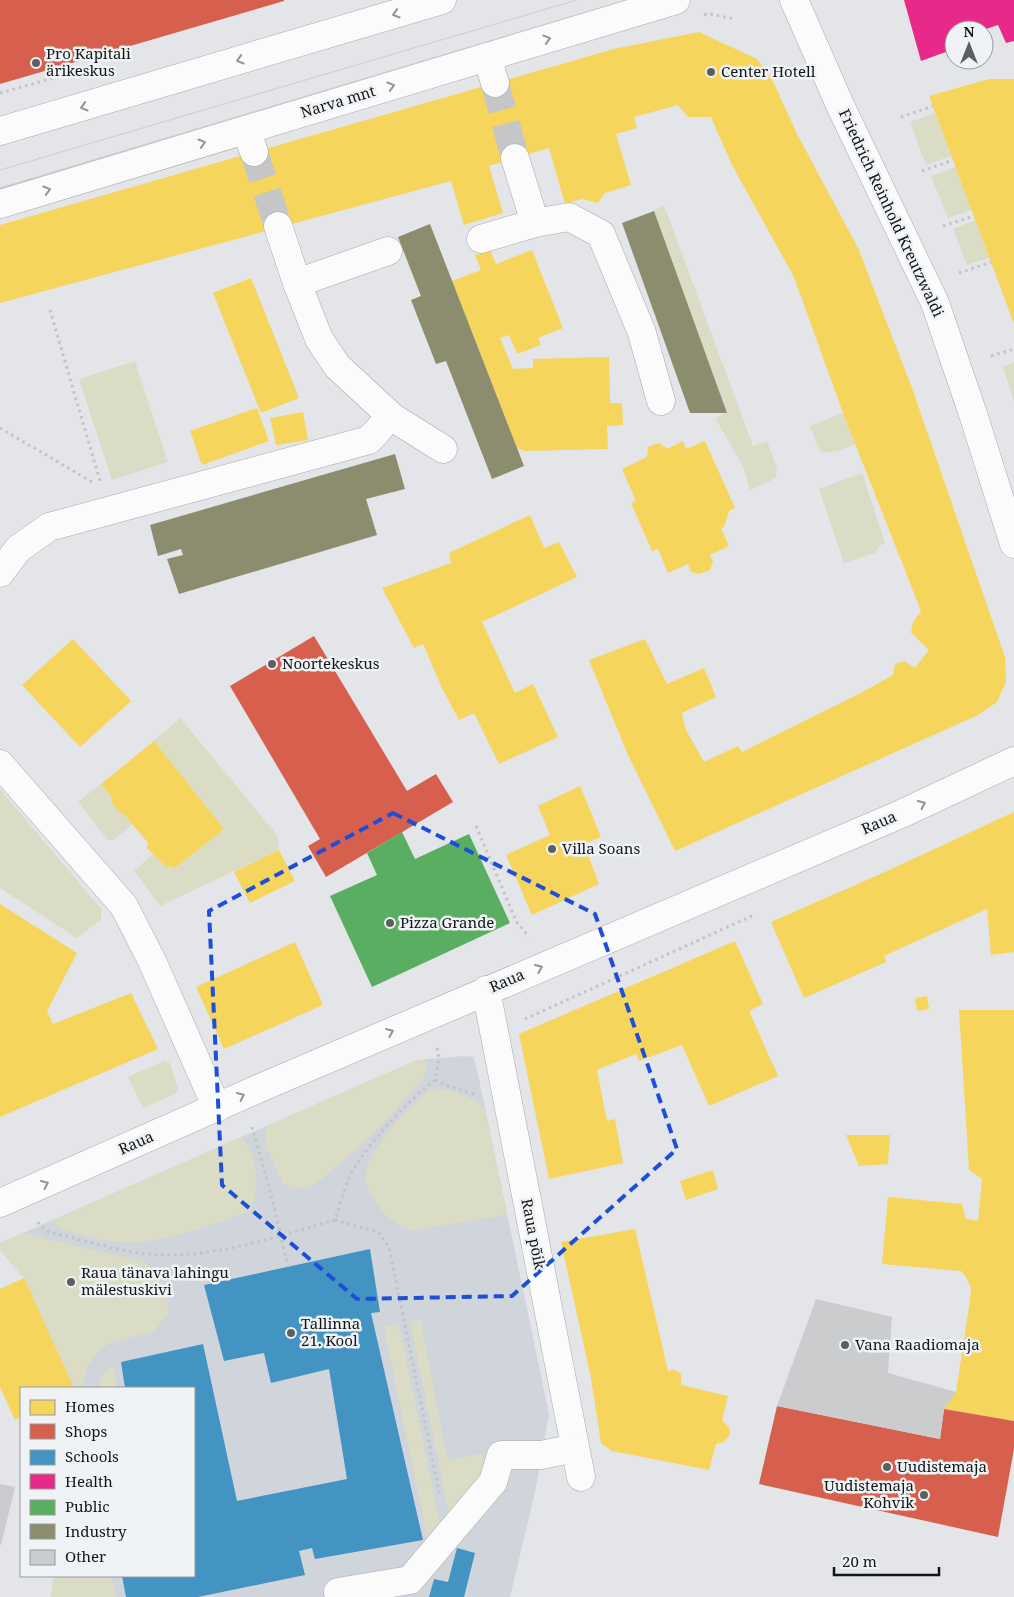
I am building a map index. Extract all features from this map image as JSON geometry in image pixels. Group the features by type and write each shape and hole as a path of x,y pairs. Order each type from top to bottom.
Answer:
{"street":[{"path":"0,132 442,0"},
{"name":"Narva mnt","path":"0,204 250,141 487,57 676,0"},
{"name":"Friedrich Reinhold Kreutzwaldi","path":"794,0 840,106 935,303 973,414 1014,544"},
{"path":"487,57 495,83"},
{"path":"515,158 536,223"},
{"path":"481,239 536,223 569,217 601,234 642,333 661,401"},
{"path":"278,226 297,283 320,339 337,366 392,418 443,449"},
{"path":"297,283 388,251"},
{"path":"0,574 18,549 48,527 368,440 380,428"},
{"name":"Raua","path":"0,1203 486,990 901,814 1014,761"},
{"path":"0,764 124,906 152,961 217,1108"},
{"name":"Raua põik","path":"486,990 581,1477"},
{"path":"338,1592 410,1580 493,1482 501,1455 541,1455 575,1448"}],"path":[{"path":"901,116 933,106"},
{"path":"922,171 953,160"},
{"path":"942,226 974,216"},
{"path":"960,273 991,262"},
{"path":"0,428 102,488 50,310"},
{"path":"991,356 1014,349"},
{"path":"476,826 516,921 531,940"},
{"path":"335,1220 350,1175 368,1149 421,1090 435,1080 439,1058 436,1047"},
{"path":"435,1080 471,1094 505,1088"},
{"path":"252,1127 282,1235 288,1267"},
{"path":"38,1222 40,1226 49,1232 128,1251 168,1255 226,1250 335,1220 378,1232 389,1248 445,1520 453,1530"}],"highlighted area":[{"path":"393,813 595,914 677,1149 512,1296 357,1299 222,1185 209,911"}],"shaded area":[{"name":"Tallinna 21. Kool","path":"464,1056 473,1057 476,1065 549,1414 535,1492 510,1597 51,1597 54,1577 195,1577 195,1387 74,1387 24,1278 0,1250 0,1243 417,1060"}],"green space":[{"path":"935,113 951,156 926,165 910,122"},
{"path":"956,167 972,210 948,218 931,176"},
{"path":"664,205 753,446 767,441 777,469 776,478 750,490 743,466 715,418 727,413 654,211"},
{"path":"975,220 989,258 967,265 953,229"},
{"path":"135,361 168,462 112,480 79,379"},
{"path":"1014,362 1014,401 1003,367"},
{"path":"843,413 855,444 838,451 821,453 810,426"},
{"path":"862,473 885,543 879,546 875,553 844,563 819,489"},
{"path":"180,718 277,835 279,850 160,906 134,871 153,854 167,868 171,865 175,869 224,829 154,741"},
{"path":"101,784 112,798 112,803 133,824 113,840 108,840 78,802"},
{"path":"0,789 101,909 101,920 77,938 0,888"},
{"path":"417,1060 424,1060 427,1070 409,1095 374,1133 336,1168 310,1186 297,1188 284,1185 266,1146 266,1126"},
{"path":"164,1061 170,1063 178,1089 175,1094 143,1108 128,1077"},
{"path":"431,1089 460,1093 473,1099 485,1108 507,1215 415,1230 399,1225 381,1210 367,1185 367,1173 371,1160 388,1132"},
{"path":"241,1137 251,1153 256,1173 255,1195 249,1212 175,1236 129,1243 103,1240 60,1229 54,1222 56,1219"},
{"path":"23,1233 144,1262 156,1273 163,1284 169,1313 153,1332 112,1342 97,1352 87,1368 82,1387 74,1387 24,1278 0,1250 0,1243"},
{"path":"420,1319 448,1461 482,1453 481,1472 478,1480 449,1513 410,1322"},
{"path":"399,1324 440,1524 427,1537 384,1327"},
{"path":"113,1366 117,1387 99,1387 100,1380 106,1370"},
{"path":"54,1577 111,1577 116,1597 51,1597"}],"building: Homes":[{"path":"699,32 757,59 772,79 797,134 858,248 912,388 1005,657 1006,682 997,702 978,715 675,851 628,755 589,660 645,639 667,684 704,668 716,697 682,713 686,730 704,762 738,746 742,752 859,694 893,675 895,664 904,661 915,668 929,650 911,633 913,622 921,611 843,413 794,277 732,165 711,117 688,117 678,105 634,117 637,128 616,134 631,185 605,193 598,203 582,199 565,204 549,148 489,166 503,213 464,225 451,181 0,303 0,225 614,49"},
{"path":"989,79 1014,79 1014,324 929,96"},
{"path":"490,250 496,264 532,250 563,328 538,338 541,345 517,354 509,335 500,338 513,369 533,368 533,359 609,357 610,403 622,403 623,425 607,426 608,449 525,451 517,448 452,281 481,270 475,255"},
{"path":"251,278 299,398 261,413 213,293"},
{"path":"257,408 269,441 202,465 190,431"},
{"path":"303,412 308,440 276,445 270,418"},
{"path":"683,441 686,449 705,441 735,508 729,511 724,527 721,528 729,546 710,555 713,562 710,570 699,574 691,572 688,564 668,573 658,549 652,551 631,503 636,501 622,469 647,457 648,447 659,443 667,449"},
{"path":"530,515 544,548 559,542 577,577 482,622 515,693 533,684 558,737 499,764 474,713 459,720 442,688 423,644 414,648 382,588 451,563 449,553"},
{"path":"73,639 131,701 80,747 22,685"},
{"path":"154,741 224,829 174,869 171,865 167,868 147,848 148,843 124,814 119,812 112,803 112,798 101,784"},
{"name":"Villa Soans","path":"580,786 601,837 584,844 599,884 532,915 506,855 550,835 538,806"},
{"path":"1014,812 1014,952 991,955 987,909 884,956 886,962 804,998 771,922"},
{"path":"279,850 295,881 250,903 234,872"},
{"path":"0,904 77,953 47,1011 53,1024 131,993 158,1049 0,1117"},
{"path":"735,941 763,1004 749,1011 778,1076 709,1106 682,1045 639,1061 636,1054 597,1070 607,1121 615,1119 623,1163 549,1179 519,1034"},
{"path":"295,942 323,1005 224,1049 196,987"},
{"path":"927,996 929,1009 917,1011 915,998"},
{"path":"959,1010 1014,1010 1014,1421 944,1409 956,1392 970,1300 971,1287 961,1271 882,1264 888,1197 962,1204 966,1219 978,1221 982,1179 969,1170"},
{"path":"846,1135 890,1135 888,1164 859,1166"},
{"path":"713,1170 718,1189 686,1200 680,1181"},
{"path":"635,1229 668,1371 673,1369 681,1374 681,1385 728,1396 722,1420 729,1427 730,1434 724,1442 716,1444 709,1470 612,1451 601,1443 591,1378 561,1242"},
{"path":"24,1278 74,1387 20,1387 20,1418 15,1420 0,1387 0,1289"}],"building: Shops":[{"name":"Pro Kapitali ärikeskus","path":"0,0 284,0 284,1 0,84"},
{"path":"314,636 407,791 436,774 453,802 326,877 308,846 320,839 230,686"},
{"name":"Uudistemaja","path":"777,1406 940,1439 944,1409 1014,1421 1014,1449 998,1537 759,1484"}],"building: Schools":[{"path":"370,1249 380,1312 371,1313 423,1540 315,1559 312,1548 299,1551 305,1575 198,1597 126,1597 122,1577 195,1577 195,1387 125,1387 121,1362 203,1344 237,1501 347,1479 329,1369 271,1383 264,1353 224,1361 204,1285"},
{"path":"457,1548 475,1553 464,1597 429,1597 434,1579 448,1582"}],"building: Health":[{"path":"904,0 1014,0 1014,41 1006,43 998,25 994,26 994,20 944,20 944,53 921,61"}],"building: Public":[{"path":"402,832 415,859 469,834 510,923 372,987 330,896 377,875 367,853"}],"building: Industry":[{"path":"654,211 727,413 690,413 622,223"},
{"path":"430,224 524,466 492,479 446,361 436,364 411,300 421,296 398,237"},
{"path":"395,454 405,489 366,499 377,535 179,594 167,559 183,555 181,549 158,556 150,525"}],"building: Other":[{"name":"Vana Raadiomaja","path":"816,1299 892,1317 888,1373 956,1392 944,1409 940,1439 777,1406"},
{"path":"0,1484 15,1487 1,1545 0,1545"}],"tunnel":[{"path":"495,83 515,158"},
{"path":"254,152 278,226"}],"tram line":[{"path":"0,170 577,0"},
{"path":"0,188 626,0"}],"place":[{"name":"Pro Kapitali ärikeskus","path":"36,63"},
{"name":"Center Hotell","path":"711,72"},
{"name":"Noortekeskus","path":"272,664"},
{"name":"Villa Soans","path":"552,849"},
{"name":"Pizza Grande","path":"390,923"},
{"name":"Raua tänava lahingu mälestuskivi","path":"71,1282"},
{"name":"Tallinna 21. Kool","path":"291,1333"},
{"name":"Vana Raadiomaja","path":"845,1345"},
{"name":"Uudistemaja","path":"887,1467"},
{"name":"Uudistemaja Kohvik","path":"924,1495"}]}
